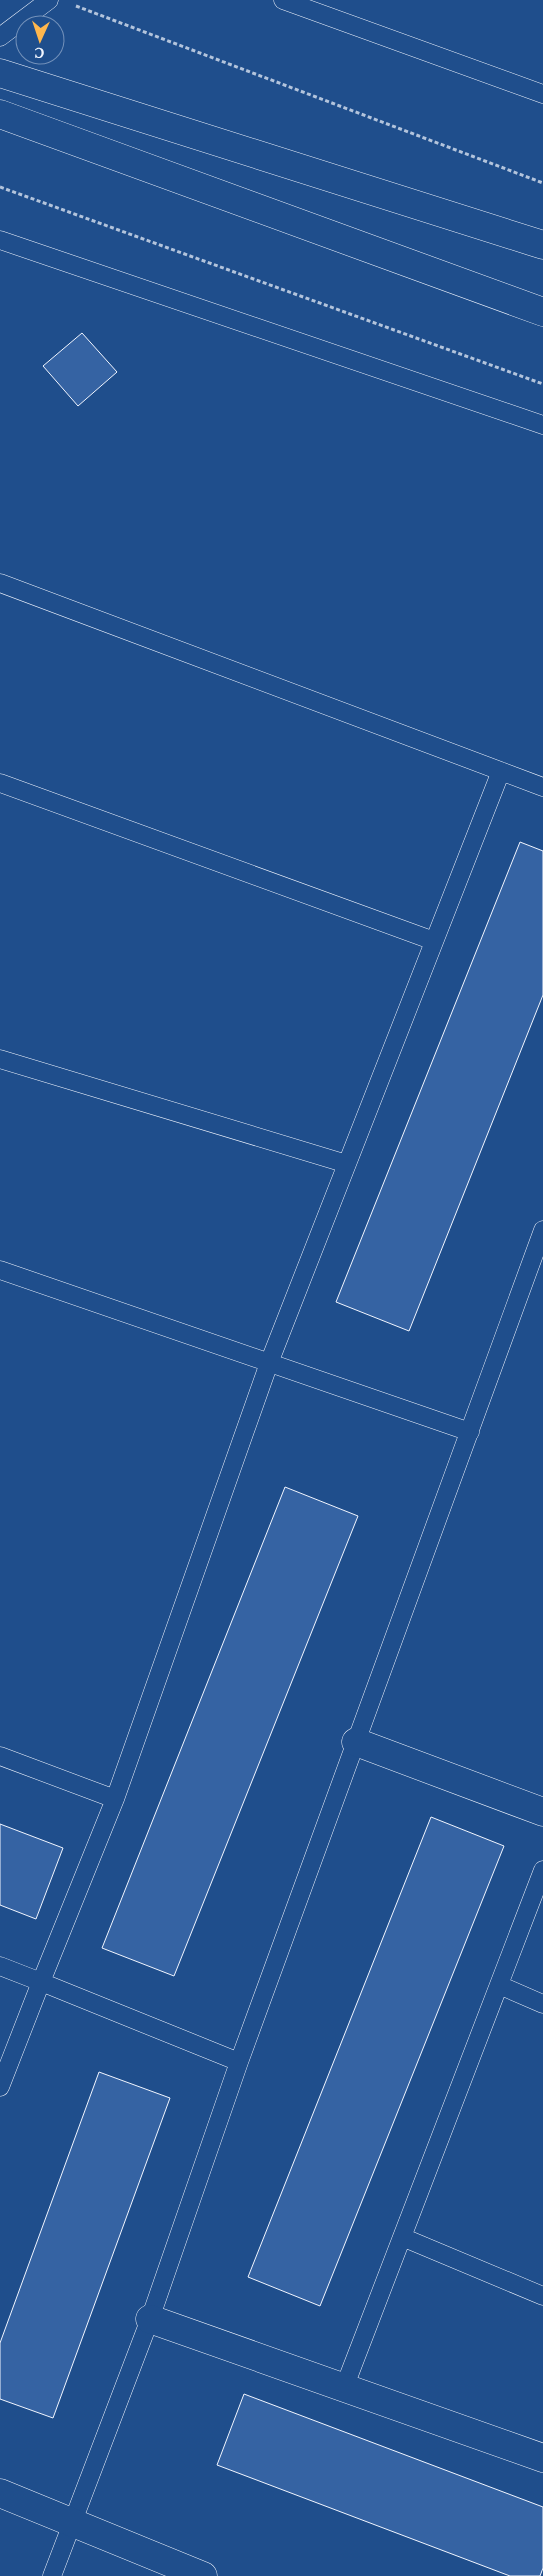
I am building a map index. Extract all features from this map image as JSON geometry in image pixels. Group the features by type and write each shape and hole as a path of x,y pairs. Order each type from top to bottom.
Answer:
{"street":[{"path":"0,73 543,245"},
{"path":"0,114 543,312"},
{"path":"356,1742 543,1812"},
{"path":"150,2319 543,2458"},
{"path":"0,2493 202,2576"}],"lane":[{"path":"0,36 49,0"},
{"path":"283,0 543,94"},
{"path":"0,240 542,425"},
{"path":"0,583 543,787"},
{"path":"0,2087 115,1799 269,1363 501,771"},
{"path":"0,783 434,941"},
{"path":"0,1059 347,1164"},
{"path":"52,2576 150,2319 239,2062 543,1230"},
{"path":"0,1270 470,1432"},
{"path":"0,1756 115,1799"},
{"path":"344,2388 543,1870"},
{"path":"0,1966 239,2062"},
{"path":"499,1985 543,2004"},
{"path":"402,2237 543,2296"}],"path":[{"path":"69,4 543,183"},
{"path":"0,186 543,384"}],"building":[{"path":"82,333 117,372 78,406 43,366"},
{"path":"520,842 543,851 543,995 409,1331 336,1302"},
{"path":"285,1487 358,1516 174,1976 102,1948"},
{"path":"431,1817 504,1846 320,2306 248,2277"},
{"path":"0,1824 63,1848 36,1919 0,1905"},
{"path":"99,2072 170,2098 53,2418 0,2399 0,2343"},
{"path":"244,2394 543,2507 543,2568 540,2576 510,2576 217,2465"}]}
